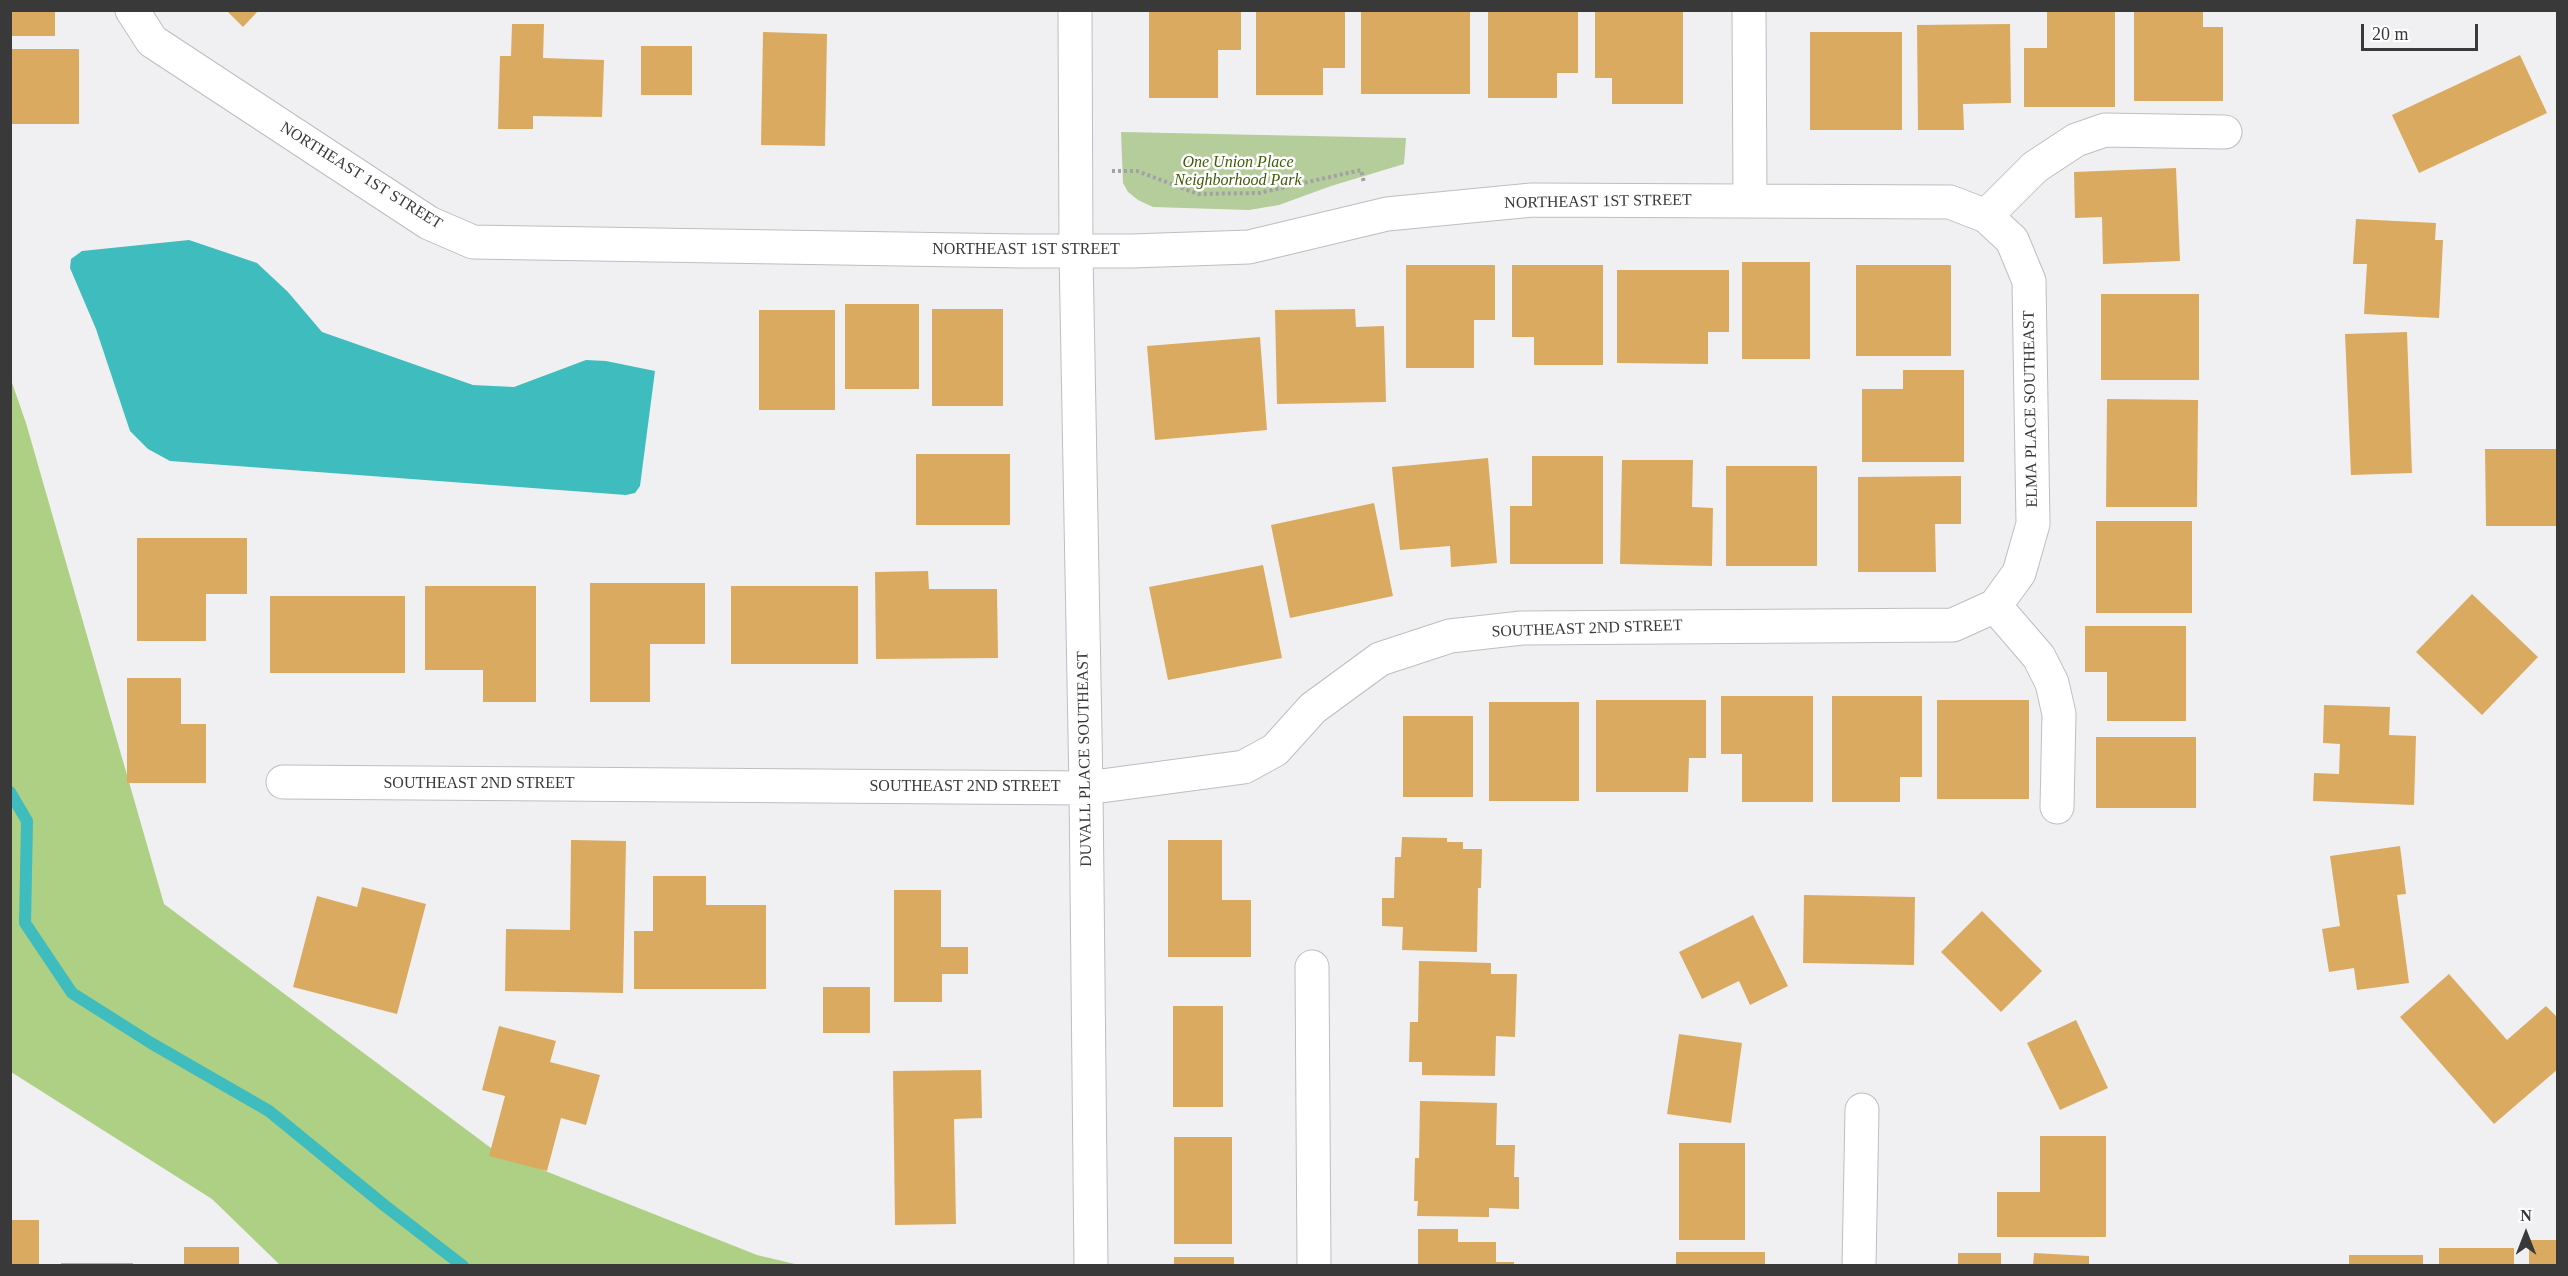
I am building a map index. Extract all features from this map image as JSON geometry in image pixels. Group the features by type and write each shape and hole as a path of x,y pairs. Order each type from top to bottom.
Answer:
{"street":[{"name":"DUVALL PLACE SOUTHEAST","path":"1075,10 1076,252 1086,788 1091,1266"},
{"path":"1749,10 1750,199"},
{"name":"NORTHEAST 1ST STREET","path":"132,12 152,41 429,223 473,242 1076,252 1249,247 1372,218 1532,200 1750,199 1950,202 1986,216"},
{"path":"1986,216 2035,167 2076,140 2105,130 2224,132"},
{"name":"ELMA PLACE SOUTHEAST","path":"1986,216 2012,240 2029,281 2033,524 2019,573 1995,606"},
{"path":"1995,606 2039,657 2052,683 2059,714 2056,807"},
{"name":"SOUTHEAST 2ND STREET","path":"283,782 1086,788 1244,767 1275,750 1313,708 1380,659 1450,636 1522,628 1953,625 1995,606"},
{"path":"1312,967 1314,1266"},
{"path":"1859,1266 1862,1110"}],"path":[{"path":"1076,171 1137,171 1188,190 1208,194 1259,193 1361,170 1372,218"}],"green space":[{"name":"One Union Place Neighborhood Park","path":"1121,132 1406,138 1404,164 1331,186 1279,205 1249,210 1153,207 1138,200 1128,192 1123,183"},
{"path":"10,377 26,423 164,904 495,1151 757,1255 799,1265 280,1265 212,1199 11,1072"}],"water":[{"path":"189,240 257,263 288,292 322,332 473,385 514,387 586,360 606,361 655,371 640,486 635,493 626,495 170,461 148,449 130,431 96,329 70,268 71,259 82,251"}],"building":[{"path":"10,10 55,10 55,36 10,36"},
{"path":"226,10 259,10 243,27"},
{"path":"1149,10 1241,10 1241,50 1218,50 1218,98 1149,98"},
{"path":"1256,10 1345,10 1345,68 1323,68 1323,95 1256,95"},
{"path":"1361,10 1470,10 1470,94 1361,94"},
{"path":"1488,10 1578,10 1578,73 1557,73 1557,98 1488,98"},
{"path":"1595,10 1683,10 1683,104 1612,104 1612,78 1595,78"},
{"path":"2047,10 2115,10 2115,107 2024,107 2024,48 2047,48"},
{"path":"2134,10 2203,10 2203,27 2223,27 2223,101 2134,101"},
{"path":"512,24 544,24 543,58 604,60 602,117 533,116 533,129 498,129 500,56 511,56"},
{"path":"2010,24 2011,103 1963,104 1964,130 1918,130 1917,25"},
{"path":"763,32 827,34 825,146 761,145"},
{"path":"1810,32 1902,32 1902,130 1810,130"},
{"path":"641,46 692,46 692,95 641,95"},
{"path":"10,49 79,49 79,124 10,124"},
{"path":"2520,55 2547,113 2419,173 2392,115"},
{"path":"2176,168 2180,261 2103,264 2102,217 2075,218 2074,172"},
{"path":"2356,219 2436,223 2435,240 2443,240 2439,318 2364,314 2367,264 2353,264"},
{"path":"1742,262 1810,262 1810,359 1742,359"},
{"path":"1406,265 1495,265 1495,320 1474,320 1474,368 1406,368"},
{"path":"1512,265 1603,265 1603,365 1534,365 1534,337 1512,337"},
{"path":"1856,265 1951,265 1951,356 1856,356"},
{"path":"1617,270 1729,270 1729,332 1708,332 1708,364 1617,363"},
{"path":"2101,294 2199,294 2199,380 2101,380"},
{"path":"845,304 919,304 919,389 845,389"},
{"path":"932,309 1003,309 1003,406 932,406"},
{"path":"1355,309 1356,327 1384,326 1386,402 1277,404 1275,310"},
{"path":"759,310 835,310 835,410 759,410"},
{"path":"2407,332 2412,473 2351,475 2345,334"},
{"path":"1260,337 1267,430 1155,440 1147,346"},
{"path":"1903,370 1964,370 1964,462 1862,462 1862,389 1903,389"},
{"path":"2107,399 2198,400 2197,507 2106,507"},
{"path":"2485,449 2558,449 2558,526 2486,526"},
{"path":"916,454 1010,454 1010,525 916,525"},
{"path":"1532,456 1603,456 1603,564 1510,564 1510,506 1532,506"},
{"path":"1488,458 1497,563 1451,567 1450,546 1400,550 1392,467"},
{"path":"1622,460 1693,460 1692,507 1713,508 1712,566 1620,564"},
{"path":"1726,466 1817,466 1817,566 1726,566"},
{"path":"1961,476 1961,524 1935,524 1936,572 1858,572 1858,477"},
{"path":"1374,503 1393,596 1290,618 1271,525"},
{"path":"2096,521 2192,521 2192,613 2096,613"},
{"path":"137,538 247,538 247,594 206,594 206,641 137,641"},
{"path":"1263,565 1282,658 1168,680 1149,587"},
{"path":"928,571 929,589 997,589 998,658 876,659 875,572"},
{"path":"590,583 705,583 705,644 650,644 650,702 590,702"},
{"path":"425,586 536,586 536,702 483,702 483,670 425,670"},
{"path":"731,586 858,586 858,664 731,664"},
{"path":"2472,594 2538,657 2482,715 2416,652"},
{"path":"270,596 405,596 405,673 270,673"},
{"path":"2085,626 2186,626 2186,721 2107,721 2107,672 2085,672"},
{"path":"127,678 181,678 181,724 206,724 206,783 127,783"},
{"path":"1721,696 1813,696 1813,802 1742,802 1742,754 1721,754"},
{"path":"1832,696 1922,696 1922,777 1900,777 1900,802 1832,802"},
{"path":"1596,700 1706,700 1706,758 1689,758 1688,792 1596,792"},
{"path":"1937,700 2029,700 2029,799 1937,799"},
{"path":"1489,702 1579,702 1579,801 1489,801"},
{"path":"2324,705 2390,707 2389,735 2416,736 2414,805 2313,801 2314,773 2339,774 2340,744 2323,743"},
{"path":"1403,716 1473,716 1473,797 1403,797"},
{"path":"2096,737 2196,737 2196,808 2096,808"},
{"path":"1402,837 1447,838 1447,842 1463,842 1463,849 1482,849 1481,888 1478,888 1477,952 1402,950 1403,927 1382,926 1382,898 1394,898 1395,857 1401,857"},
{"path":"571,840 626,841 623,993 505,991 506,929 570,930"},
{"path":"1168,840 1222,840 1222,900 1251,900 1251,957 1168,957"},
{"path":"2400,846 2406,894 2397,895 2409,983 2357,990 2354,968 2329,972 2322,929 2340,926 2330,856"},
{"path":"653,876 706,876 706,905 766,905 766,989 634,989 634,931 653,931"},
{"path":"362,887 426,904 397,1014 293,987 317,896 357,907"},
{"path":"894,890 941,890 941,947 968,947 968,974 942,974 942,1002 894,1002"},
{"path":"1804,895 1915,897 1914,965 1803,963"},
{"path":"1982,911 2042,971 2001,1012 1941,952"},
{"path":"1753,915 1788,986 1750,1005 1739,981 1702,999 1679,952"},
{"path":"1419,961 1491,963 1491,974 1517,974 1515,1037 1496,1036 1495,1076 1422,1075 1422,1062 1409,1062 1410,1022 1418,1022"},
{"path":"2449,974 2507,1040 2546,1006 2558,1018 2558,1069 2494,1124 2400,1017"},
{"path":"823,987 870,987 870,1033 823,1033"},
{"path":"1173,1006 1223,1006 1223,1107 1173,1107"},
{"path":"2076,1020 2108,1088 2060,1110 2027,1043"},
{"path":"499,1026 556,1041 550,1062 600,1075 586,1125 561,1118 547,1171 489,1156 505,1096 482,1090"},
{"path":"1679,1034 1742,1043 1731,1123 1667,1114"},
{"path":"981,1070 982,1118 954,1119 956,1224 895,1225 893,1071"},
{"path":"1420,1101 1497,1103 1496,1145 1515,1145 1514,1177 1519,1177 1519,1209 1489,1208 1489,1217 1417,1216 1418,1201 1414,1201 1415,1158 1419,1158"},
{"path":"2040,1136 2106,1136 2106,1237 1997,1237 1997,1192 2040,1192"},
{"path":"1174,1137 1232,1137 1232,1244 1174,1244"},
{"path":"1679,1143 1745,1143 1745,1240 1679,1240"},
{"path":"10,1220 39,1220 39,1266 10,1266"},
{"path":"1418,1229 1458,1229 1458,1242 1496,1242 1496,1262 1514,1262 1514,1266 1418,1266"},
{"path":"2529,1240 2558,1240 2558,1266 2529,1266"},
{"path":"184,1247 239,1247 239,1266 184,1266"},
{"path":"2439,1248 2514,1248 2514,1266 2439,1266"},
{"path":"1676,1252 1765,1252 1765,1266 1676,1266"},
{"path":"1958,1253 2001,1253 2001,1266 1958,1266"},
{"path":"2034,1253 2089,1256 2089,1266 2033,1266"},
{"path":"2349,1255 2423,1255 2423,1266 2349,1266"},
{"path":"1174,1257 1234,1257 1234,1266 1174,1266"},
{"path":"61,1263 133,1263 133,1266 61,1266"}],"waterway":[{"path":"10,792 27,821 25,923 72,993 151,1043 269,1111 463,1266"}]}
